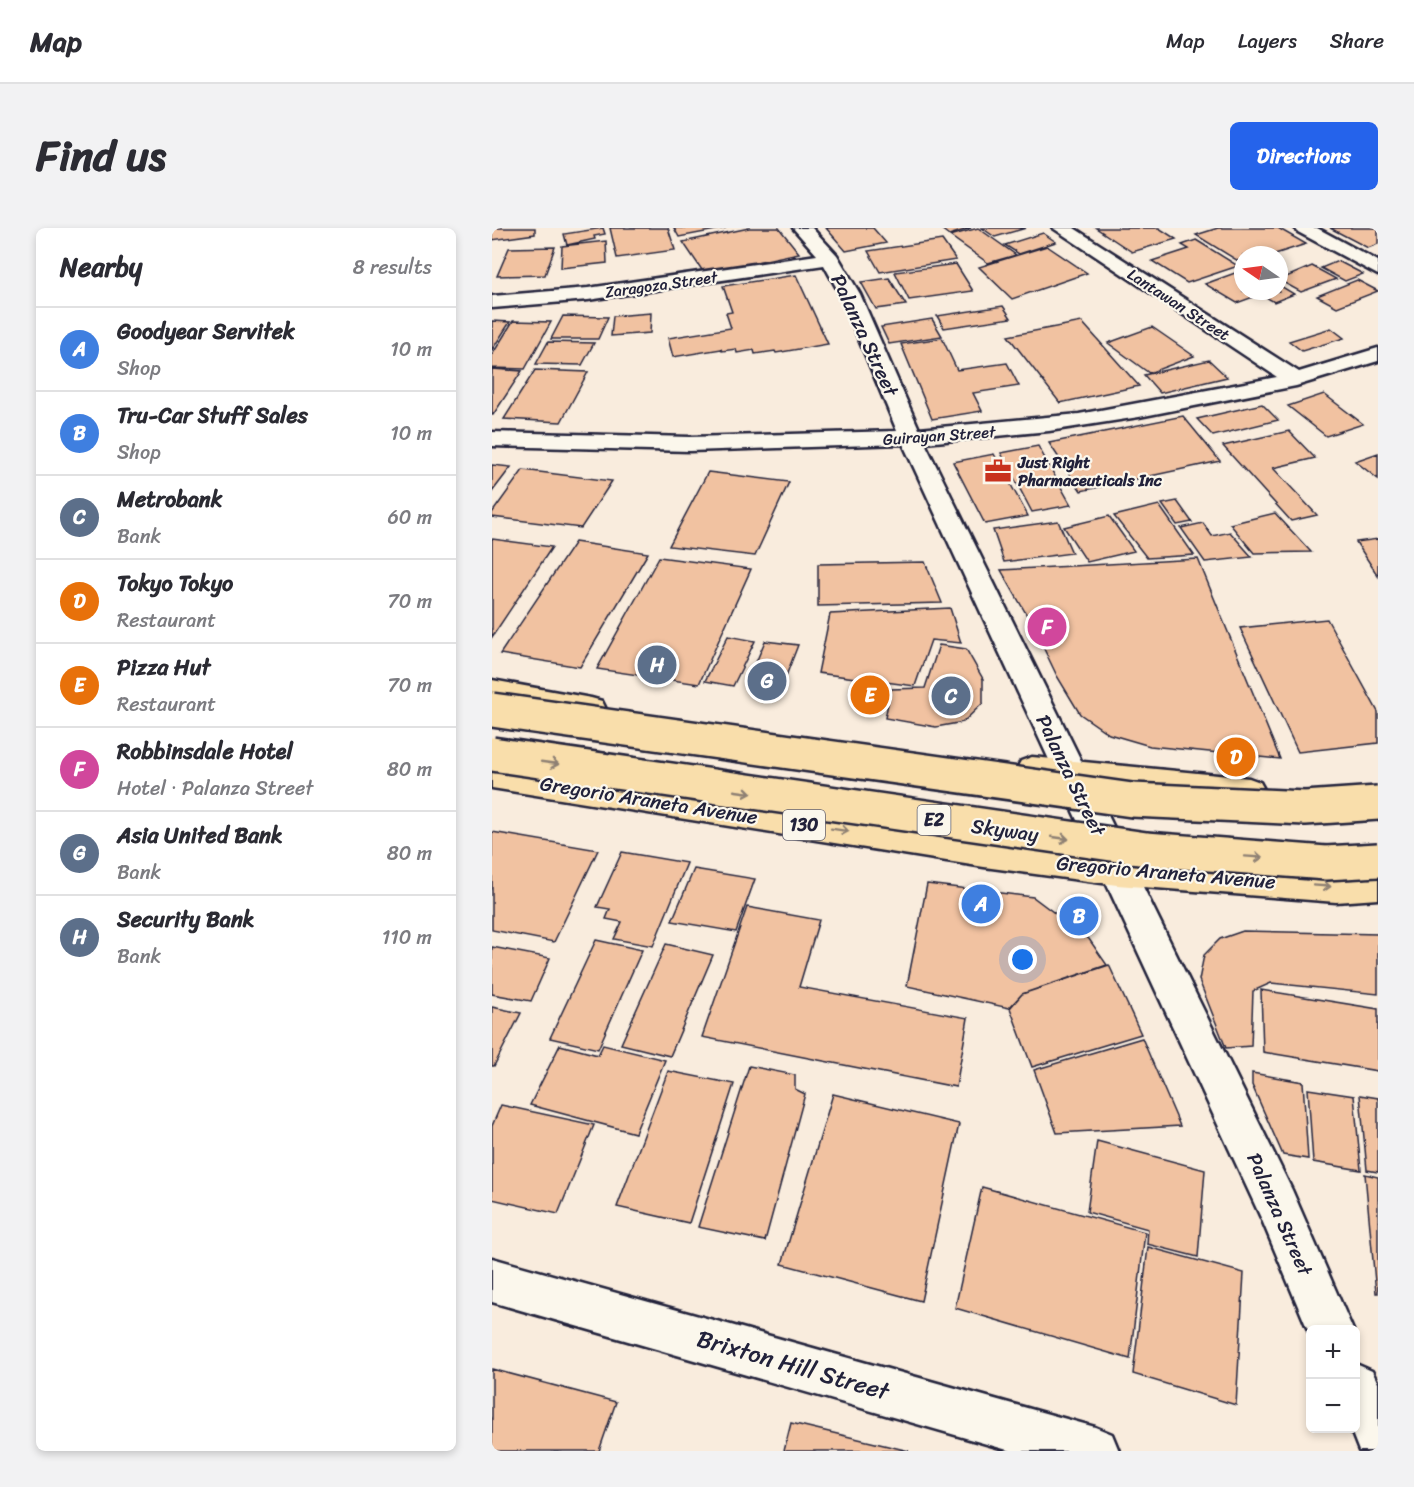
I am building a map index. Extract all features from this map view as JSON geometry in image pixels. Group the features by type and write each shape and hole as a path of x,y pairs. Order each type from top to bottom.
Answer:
{"main road":[{"path":"492,691 649,720"},
{"path":"492,698 1071,775 1300,795 1378,788"},
{"name":"E2","path":"492,710 1132,800 1305,808 1378,803"},
{"name":"Skyway","path":"492,754 1146,849 1326,863 1378,860"},
{"name":"Gregorio Araneta Avenue","path":"492,775 984,853 1117,870 1336,887 1378,884"}],"street":[{"name":"Palanza Street","path":"802,228 830,259 850,294 911,437 1277,1205 1329,1325"},
{"name":"Lantawan Street","path":"1062,228 1296,380"},
{"path":"1304,228 1378,269"},
{"name":"Zaragoza Street","path":"492,302 588,294 830,259"},
{"name":"Guirayan Street","path":"492,439 715,446 911,437 1022,428 1296,380 1378,354"},
{"name":"Brixton Hill Street","path":"492,1280 1095,1451"},
{"path":"1360,1396 1378,1439"}],"building":[{"path":"492,228 535,228 535,234 492,240"},
{"path":"603,228 605,234 594,236 595,239 567,245 564,234"},
{"path":"610,228 668,228 675,250 617,258"},
{"path":"674,228 726,228 679,237"},
{"path":"749,228 779,228 799,253 704,273 683,242"},
{"path":"826,228 873,228 886,243 846,251"},
{"path":"940,228 971,228 949,235"},
{"path":"978,228 1016,255 988,263 950,236"},
{"path":"982,228 1026,228 995,237"},
{"path":"1096,228 1159,228 1176,239 1132,252"},
{"path":"1218,228 1278,228 1306,244 1288,250 1288,246 1234,246 1234,258 1196,235"},
{"path":"1330,228 1378,228 1378,244 1368,248"},
{"path":"1043,233 1056,242 1019,254 1005,245"},
{"path":"942,240 956,260 880,272 868,251"},
{"path":"1196,240 1234,264 1234,267 1187,283 1152,261 1189,249 1182,245"},
{"path":"606,241 607,263 561,268 562,246"},
{"path":"1047,246 1087,273 1012,299 979,267"},
{"path":"555,247 545,275 497,276 509,248"},
{"path":"1338,261 1363,274 1345,281 1321,268"},
{"path":"956,264 973,291 909,300 895,272"},
{"path":"1312,266 1336,279 1301,292 1288,285 1288,276"},
{"path":"1234,273 1234,300 1245,300 1237,303 1205,284"},
{"path":"796,275 828,344 776,353 775,351 755,354 754,350 737,353 736,349 722,351 721,349 673,357 668,338 731,328 726,313 732,312 723,286"},
{"path":"889,278 906,305 876,309 861,282"},
{"path":"1357,280 1378,291 1337,307 1317,296"},
{"path":"1003,306 1011,318 944,328 937,316"},
{"path":"651,313 650,333 611,336 613,316"},
{"path":"563,316 608,317 598,339 551,339"},
{"path":"932,319 942,336 889,344 881,327"},
{"path":"492,321 510,322 492,350"},
{"path":"513,321 551,322 525,369 492,368 492,355"},
{"path":"1082,322 1139,386 1060,403 1008,336"},
{"path":"1152,327 1194,356 1149,373 1108,343"},
{"path":"1331,328 1344,338 1302,351 1289,341"},
{"path":"942,338 957,370 1007,363 1019,386 973,393 982,411 932,419 901,344"},
{"path":"548,342 594,343 582,365 536,364"},
{"path":"1209,360 1227,377 1160,393 1144,375"},
{"path":"492,369 522,371 493,415 492,415"},
{"path":"535,370 588,372 561,422 504,419"},
{"path":"1324,394 1363,424 1326,436 1288,406"},
{"path":"1262,404 1278,420 1213,436 1197,419"},
{"path":"1183,416 1220,461 1081,491 1049,443"},
{"path":"1289,431 1315,458 1273,468 1317,515 1291,521 1223,446"},
{"path":"1038,446 1071,505 1032,512 1001,453"},
{"path":"1378,453 1378,479 1355,461"},
{"path":"994,454 1028,516 985,524 953,462"},
{"path":"492,465 511,467 492,492"},
{"path":"523,470 612,481 581,528 492,517 492,513"},
{"path":"708,472 789,482 755,556 669,546"},
{"path":"1177,501 1192,522 1177,525 1162,504"},
{"path":"1159,505 1194,555 1147,558 1114,516"},
{"path":"1275,513 1311,552 1254,553 1230,524"},
{"path":"1109,516 1134,551 1087,562 1064,527"},
{"path":"1058,521 1072,553 1004,562 993,530"},
{"path":"1203,523 1212,536 1230,532 1252,557 1205,562 1181,528"},
{"path":"492,539 552,547 492,637"},
{"path":"1378,539 1378,576 1356,542"},
{"path":"575,542 648,553 580,667 500,654"},
{"path":"659,557 751,569 699,684 597,669"},
{"path":"1198,559 1280,759 1150,746 1109,734 1080,714 1057,676 1032,624 1001,570"},
{"path":"925,562 942,603 818,606 818,564"},
{"path":"950,608 961,643 931,640 915,686 818,673 830,614"},
{"path":"1327,619 1378,712 1378,743 1298,752 1240,628"},
{"path":"728,636 755,641 733,686 705,681"},
{"path":"765,641 798,645 781,689 747,684"},
{"path":"939,645 966,649 983,679 983,703 963,722 936,727 885,718 891,689 925,688"},
{"path":"492,832 598,850 554,942 492,930"},
{"path":"622,852 687,863 653,946 614,939 622,922 606,919 610,909 597,907"},
{"path":"694,869 755,879 736,932 672,921"},
{"path":"927,884 1033,897 1089,939 1107,965 1022,994 1009,1008 907,986"},
{"path":"747,907 819,920 799,987 968,1018 956,1087 702,1037"},
{"path":"1243,931 1378,934 1378,994 1271,983 1253,991 1251,1046 1226,1048 1199,980 1204,955 1220,939"},
{"path":"596,940 642,950 598,1049 550,1038"},
{"path":"666,944 713,955 670,1056 621,1044"},
{"path":"492,947 550,958 531,1001 492,994"},
{"path":"1109,965 1141,1034 1032,1067 1010,1008 1022,994"},
{"path":"1261,990 1378,1009 1378,1071 1263,1052"},
{"path":"492,1007 521,1013 494,1066 492,1066"},
{"path":"1142,1038 1180,1126 1057,1133 1034,1070"},
{"path":"560,1045 598,1055 603,1045 665,1060 635,1133 530,1105"},
{"path":"749,1066 795,1075 795,1089 805,1094 765,1241 698,1227"},
{"path":"668,1071 734,1084 689,1223 617,1207"},
{"path":"1252,1073 1303,1082 1308,1159 1283,1155 1252,1085"},
{"path":"1308,1089 1354,1096 1361,1170 1313,1162"},
{"path":"833,1094 959,1124 921,1301 782,1264"},
{"path":"1360,1095 1378,1098 1378,1172 1367,1170"},
{"path":"501,1105 594,1125 558,1214 492,1199 492,1126"},
{"path":"1097,1141 1205,1170 1198,1257 1147,1244 1148,1229 1087,1212"},
{"path":"1365,1174 1378,1177 1378,1293 1376,1293"},
{"path":"982,1187 1145,1232 1130,1359 955,1308"},
{"path":"1148,1247 1244,1273 1236,1405 1133,1374"},
{"path":"492,1369 616,1402 599,1451 492,1451"},
{"path":"791,1423 909,1451 784,1451"}],"place":[{"name":"Just Right Pharmaceuticals Inc","path":"998,471"},
{"name":"Robbinsdale Hotel","path":"1047,627"},
{"name":"Security Bank","path":"657,665"},
{"name":"Asia United Bank","path":"767,681"},
{"name":"Pizza Hut","path":"870,695"},
{"name":"Metrobank","path":"951,696"},
{"name":"Tokyo Tokyo","path":"1236,757"},
{"name":"Goodyear Servitek","path":"981,904"},
{"name":"Tru-Car Stuff Sales","path":"1079,916"}]}
